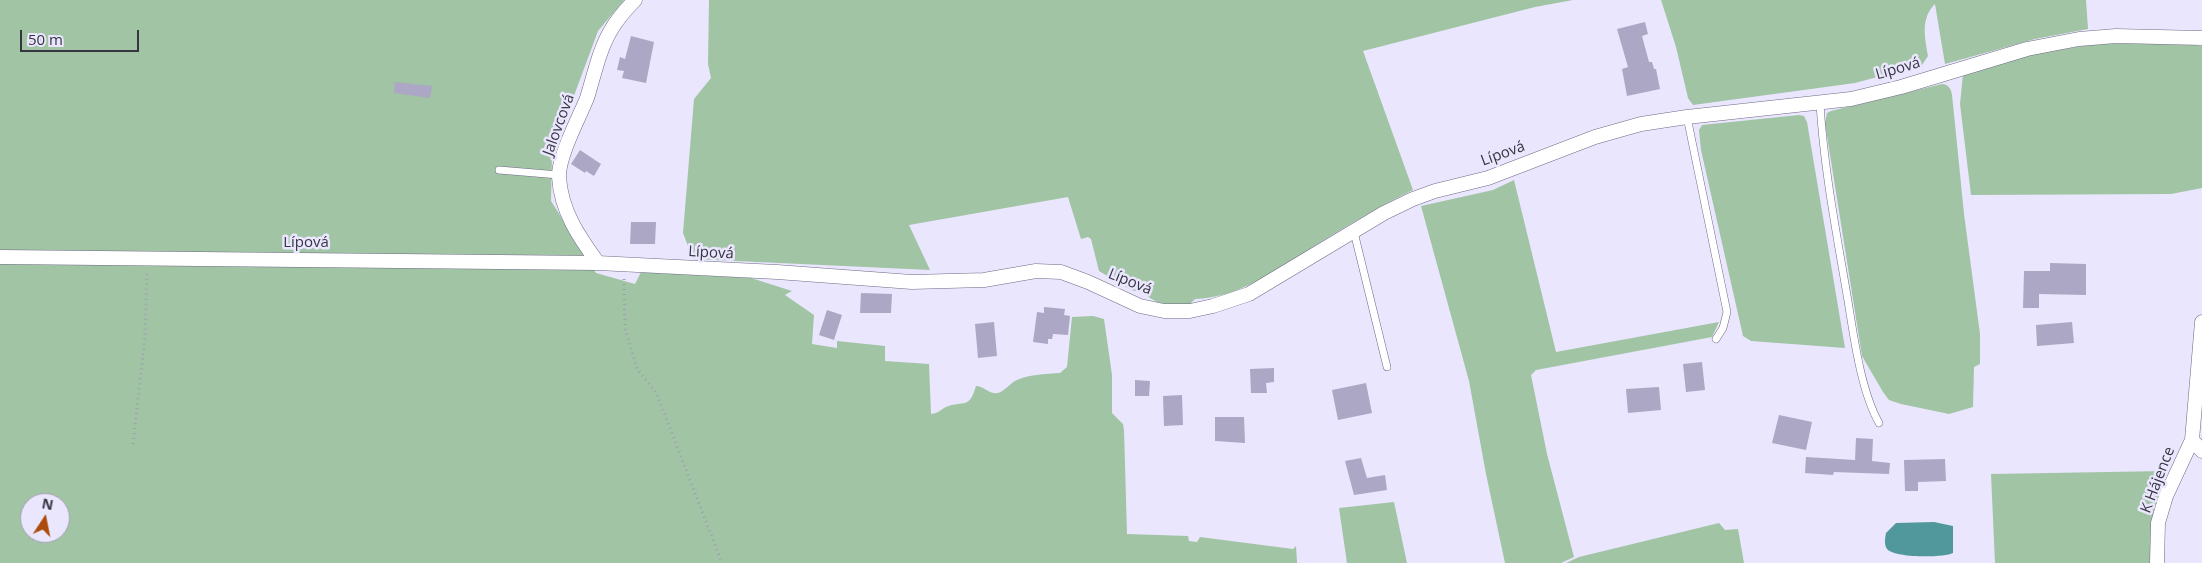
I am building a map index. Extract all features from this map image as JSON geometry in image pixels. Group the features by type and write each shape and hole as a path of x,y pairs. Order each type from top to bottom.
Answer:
{"street":[{"name":"Jalovcová","path":"598,263 574,230 562,196 559,175 604,44 622,14 635,0"},
{"name":"Lípová","path":"0,257 598,263 623,266 777,272 912,282 984,280 1036,271 1061,272 1140,306 1164,311 1190,311 1213,306 1248,294 1384,213 1435,192 1488,178 1595,136 1641,124 1687,117 1820,104 1901,87 2053,43 2116,36 2202,38"},
{"name":"K Hájence","path":"2157,563 2158,523 2166,496 2192,440 2202,325"},
{"name":"K Hájence","path":"2192,440 2202,451"}],"lane":[{"path":"1820,104 1827,170 1852,328 1871,410 1879,423"},
{"path":"1687,117 1726,312 1723,328 1716,340"},
{"path":"499,170 559,175"},
{"path":"1354,232 1387,367"}],"path":[{"path":"133,444 145,337 147,258"},
{"path":"623,266 625,328 637,369 656,392 722,563"}],"shaded area":[{"path":"0,0 624,0 598,31 552,155 551,201 596,273 635,284 641,272 751,278 792,291 785,295 814,315 812,344 837,348 837,341 885,346 885,361 929,364 931,414 952,405 965,403 971,398 976,386 992,393 998,393 1014,381 1022,378 1060,373 1067,367 1072,317 1093,316 1104,319 1112,375 1112,413 1123,424 1124,430 1127,534 1188,536 1189,541 1197,542 1200,537 1293,549 1296,546 1297,563 0,563"},
{"path":"709,0 1573,0 1535,7 1363,51 1413,190 1363,216 1273,272 1243,288 1211,297 1195,299 1189,305 1169,305 1157,302 1140,292 1131,290 1099,271 1091,239 1088,237 1081,239 1068,197 909,225 930,270 693,259 683,233 694,99 711,78 708,64"},
{"path":"1661,0 2086,0 2088,29 2035,39 1945,64 1935,4 1925,22 1928,56 1922,65 1855,83 1693,105 1688,98 1676,47"},
{"path":"2162,40 2202,46 2202,188 2171,194 1971,195 1960,104 1963,74 2037,53 2096,44"},
{"path":"1942,84 1948,86 1952,94 1964,214 1980,334 1980,364 1974,367 1973,407 1949,414 1889,400 1862,356 1825,123 1827,113 1831,111"},
{"path":"1804,116 1807,122 1845,348 1751,341 1743,336 1701,150 1699,130 1702,125"},
{"path":"1514,180 1556,352 1719,322 1712,337 1536,370 1531,375 1547,454 1574,557 1561,563 1505,563 1469,381 1421,206 1493,190"},
{"path":"2166,471 2153,513 2151,563 1995,563 1991,474"},
{"path":"1394,502 1407,563 1347,563 1339,508"},
{"path":"1934,522 1953,526 1953,553 1939,556 1908,556 1891,552 1887,549 1886,533 1896,523"},
{"path":"1719,523 1725,530 1738,529 1744,563 1566,563 1579,557"}],"building":[{"path":"1645,22 1648,34 1642,36 1649,62 1652,62 1654,69 1656,69 1660,89 1627,96 1622,69 1628,67 1617,29"},
{"path":"631,36 654,42 646,83 622,78 624,71 617,70 620,57 625,59"},
{"path":"395,82 432,86 430,98 394,93"},
{"path":"580,150 601,164 594,176 586,171 585,173 571,164"},
{"path":"631,222 656,222 655,244 630,244"},
{"path":"2050,263 2086,264 2086,295 2039,294 2039,308 2023,308 2024,271 2050,271"},
{"path":"861,293 892,294 891,313 860,313"},
{"path":"1044,307 1065,309 1064,315 1070,316 1068,335 1053,334 1052,339 1048,339 1048,344 1033,342 1037,312 1044,313"},
{"path":"827,310 842,315 834,340 819,335"},
{"path":"994,322 997,356 978,358 975,324"},
{"path":"2072,322 2074,343 2037,346 2036,325"},
{"path":"1702,362 1705,390 1686,392 1683,364"},
{"path":"1274,368 1274,382 1266,383 1267,393 1251,393 1250,369"},
{"path":"1135,380 1150,381 1149,396 1135,396"},
{"path":"1366,383 1372,413 1338,420 1332,390"},
{"path":"1659,387 1661,410 1628,413 1626,389"},
{"path":"1182,395 1183,425 1164,426 1163,396"},
{"path":"1779,415 1812,422 1806,450 1772,443"},
{"path":"1215,417 1244,417 1245,443 1215,441"},
{"path":"1856,438 1873,439 1872,461 1890,463 1889,474 1834,472 1833,475 1805,473 1806,457 1855,460"},
{"path":"1361,458 1367,478 1385,475 1387,490 1354,495 1345,461"},
{"path":"1945,459 1946,481 1918,482 1918,491 1905,491 1904,460"}]}
